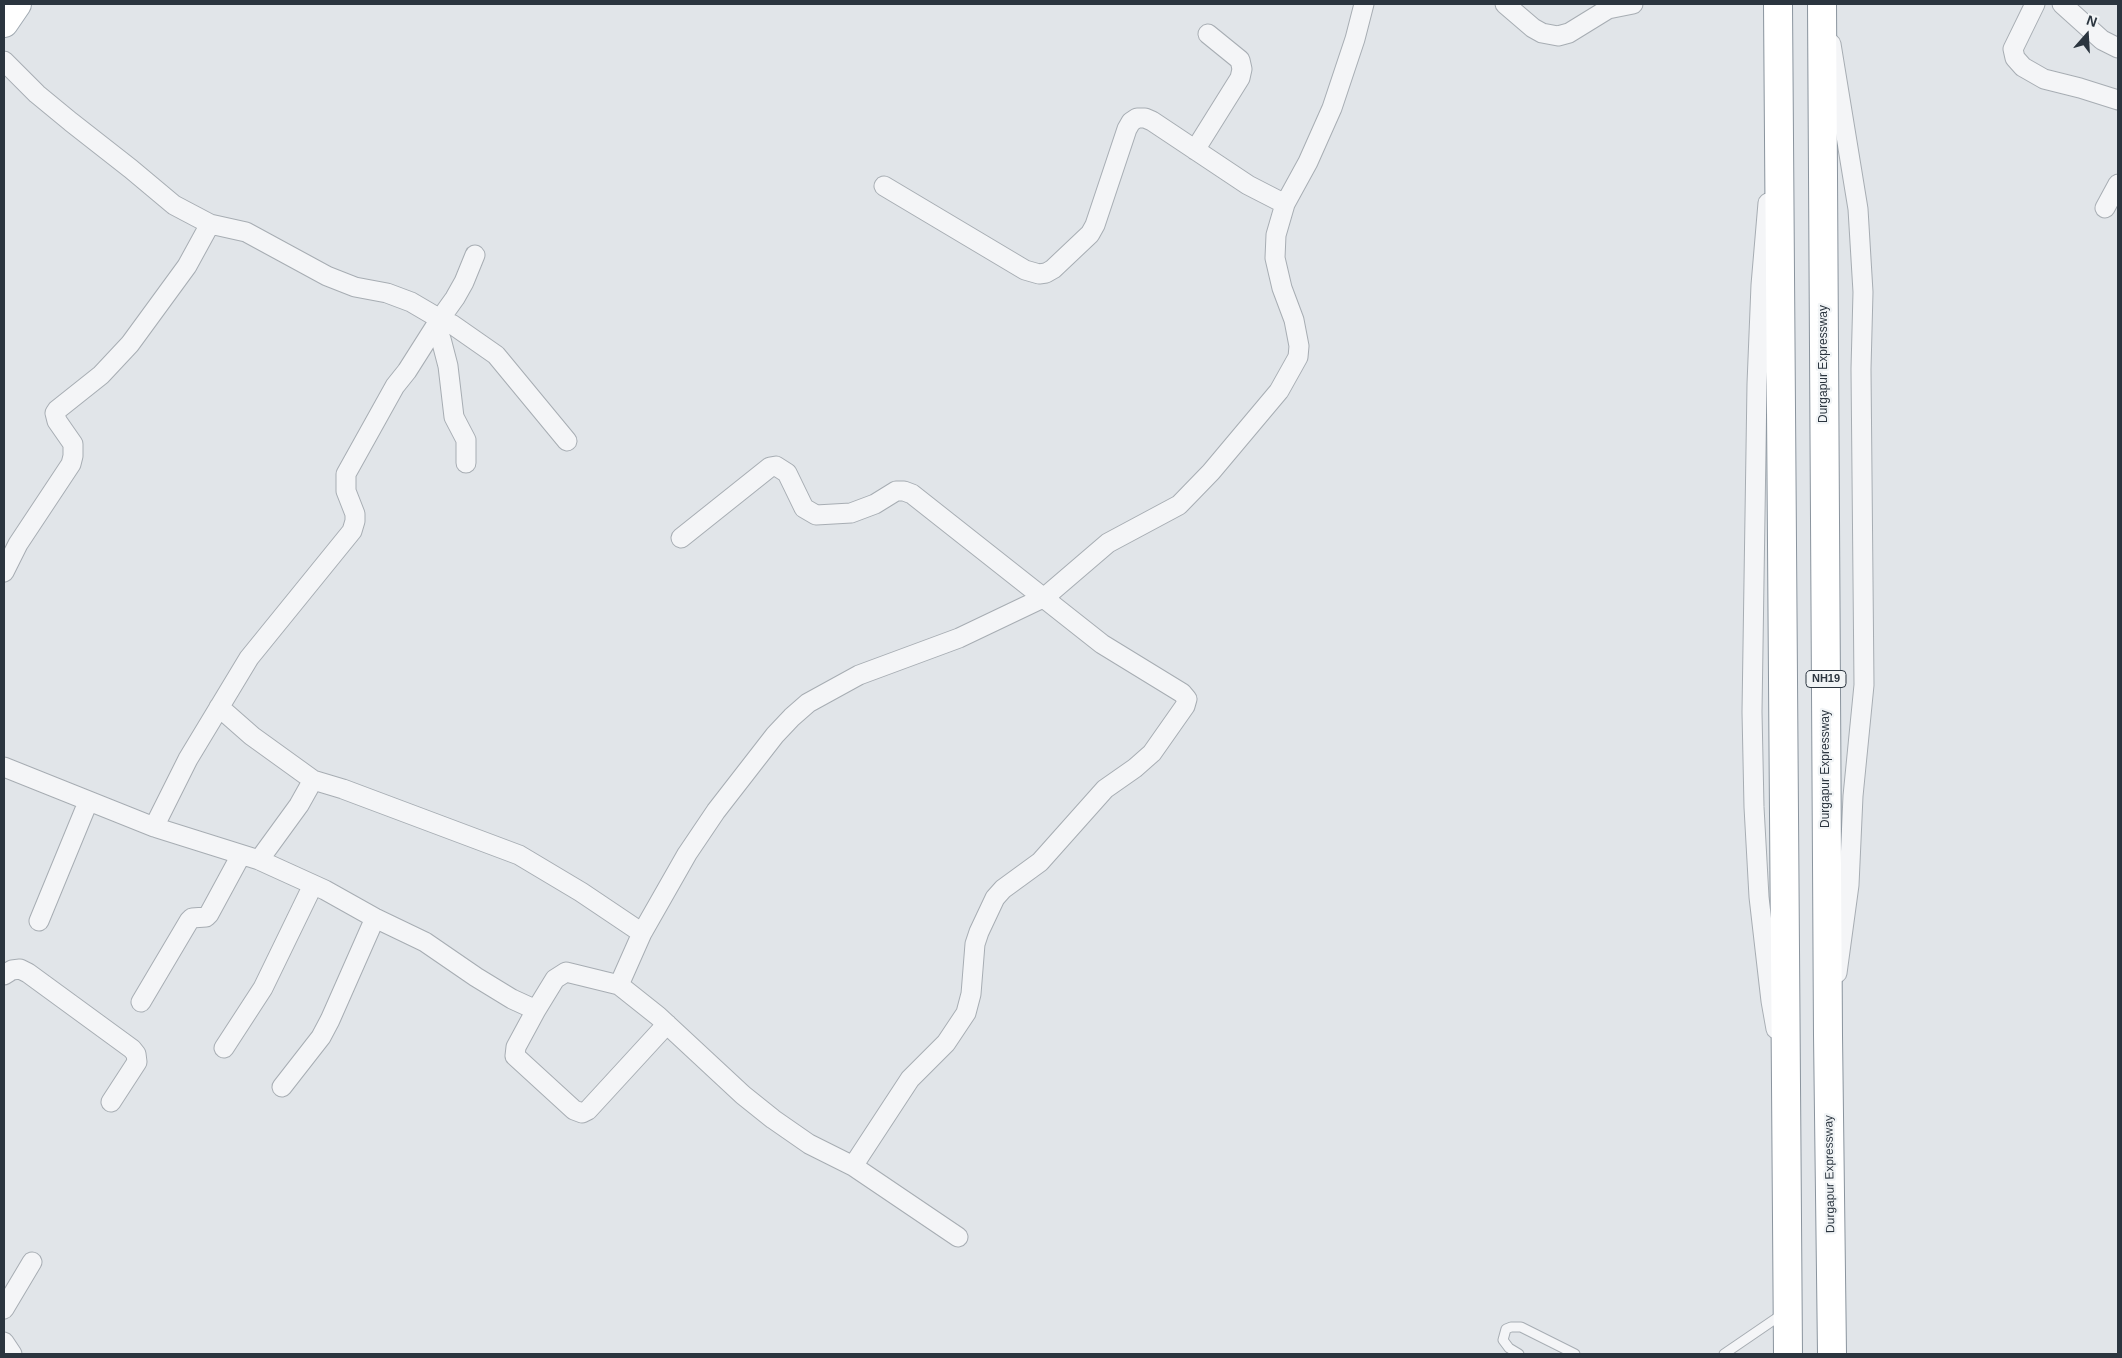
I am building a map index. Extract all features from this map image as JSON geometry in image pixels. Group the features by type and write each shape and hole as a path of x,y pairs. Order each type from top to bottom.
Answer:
{"main road":[{"path":"4,23 17,4"},
{"path":"1778,4 1788,1354"},
{"name":"Durgapur Expressway","path":"1823,4 1828,1035 1832,1354"}],"street":[{"path":"619,985 642,933 682,862 716,811 775,735 792,717 808,703 859,675 959,638 1045,597 1108,543 1179,505 1211,472 1280,391 1298,358 1299,346 1294,320 1282,288 1274,258 1276,235 1285,204 1308,162 1332,108 1355,39 1364,4"},
{"path":"1505,4 1538,30 1558,36 1569,32 1608,9 1633,4"},
{"path":"1823,4 1840,87 1857,200 1863,292 1861,368 1864,685 1853,796 1850,885 1828,1035"},
{"path":"2035,4 2013,49 2014,58 2023,67 2044,79 2118,100"},
{"path":"2062,4 2102,40 2118,48"},
{"path":"1195,150 1240,78 1242,69 1240,60 1208,34"},
{"path":"4,60 51,105 131,168 174,205 210,224 246,232 327,276 354,287 387,293 411,302 437,323 453,325 496,355 567,441"},
{"path":"884,186 1025,270 1039,274 1053,269 1090,234 1095,225 1127,129 1131,122 1137,118 1145,118 1248,185 1285,204"},
{"path":"2105,208 2118,184"},
{"path":"4,572 18,544 71,464 74,456 73,444 57,421 55,414 57,410 102,375 130,344 187,266 210,224"},
{"path":"154,827 188,759 249,658 352,531 355,522 346,491 346,474 395,386 407,372 455,298 475,255"},
{"path":"437,323 448,366 454,417 466,440 466,463"},
{"path":"681,538 764,471 776,466 787,473 804,508 816,515 851,513 875,504 899,490 912,494 1045,597 1102,644 1182,693 1187,701 1152,753 1135,768 1105,789 1040,862 1003,889 995,898 975,944 971,994 966,1013 946,1042 910,1079 854,1166"},
{"path":"219,707 252,736 313,780 343,789 519,855 581,892 642,933"},
{"path":"4,767 154,827 250,857 313,885 374,918 425,942 476,977 512,999 536,1010"},
{"path":"141,1002 192,918 206,917 209,914 250,857 299,805 313,780"},
{"path":"40,921 88,802"},
{"path":"224,1048 263,988 313,885"},
{"path":"282,1087 321,1037 374,918"},
{"path":"4,976 12,970 20,969 28,973 132,1049 136,1054 137,1062 111,1102"},
{"path":"667,1024 588,1110 582,1113 574,1110 515,1056 516,1047 555,979 566,972 619,985 667,1024 743,1095 773,1119 809,1144 854,1166 958,1237"},
{"path":"4,1309 32,1262"},
{"path":"4,1342 12,1354"}],"lane":[{"path":"1724,1354 1788,1310"},
{"path":"1519,1354 1509,1348 1503,1340 1506,1329 1522,1327 1575,1354"}]}
